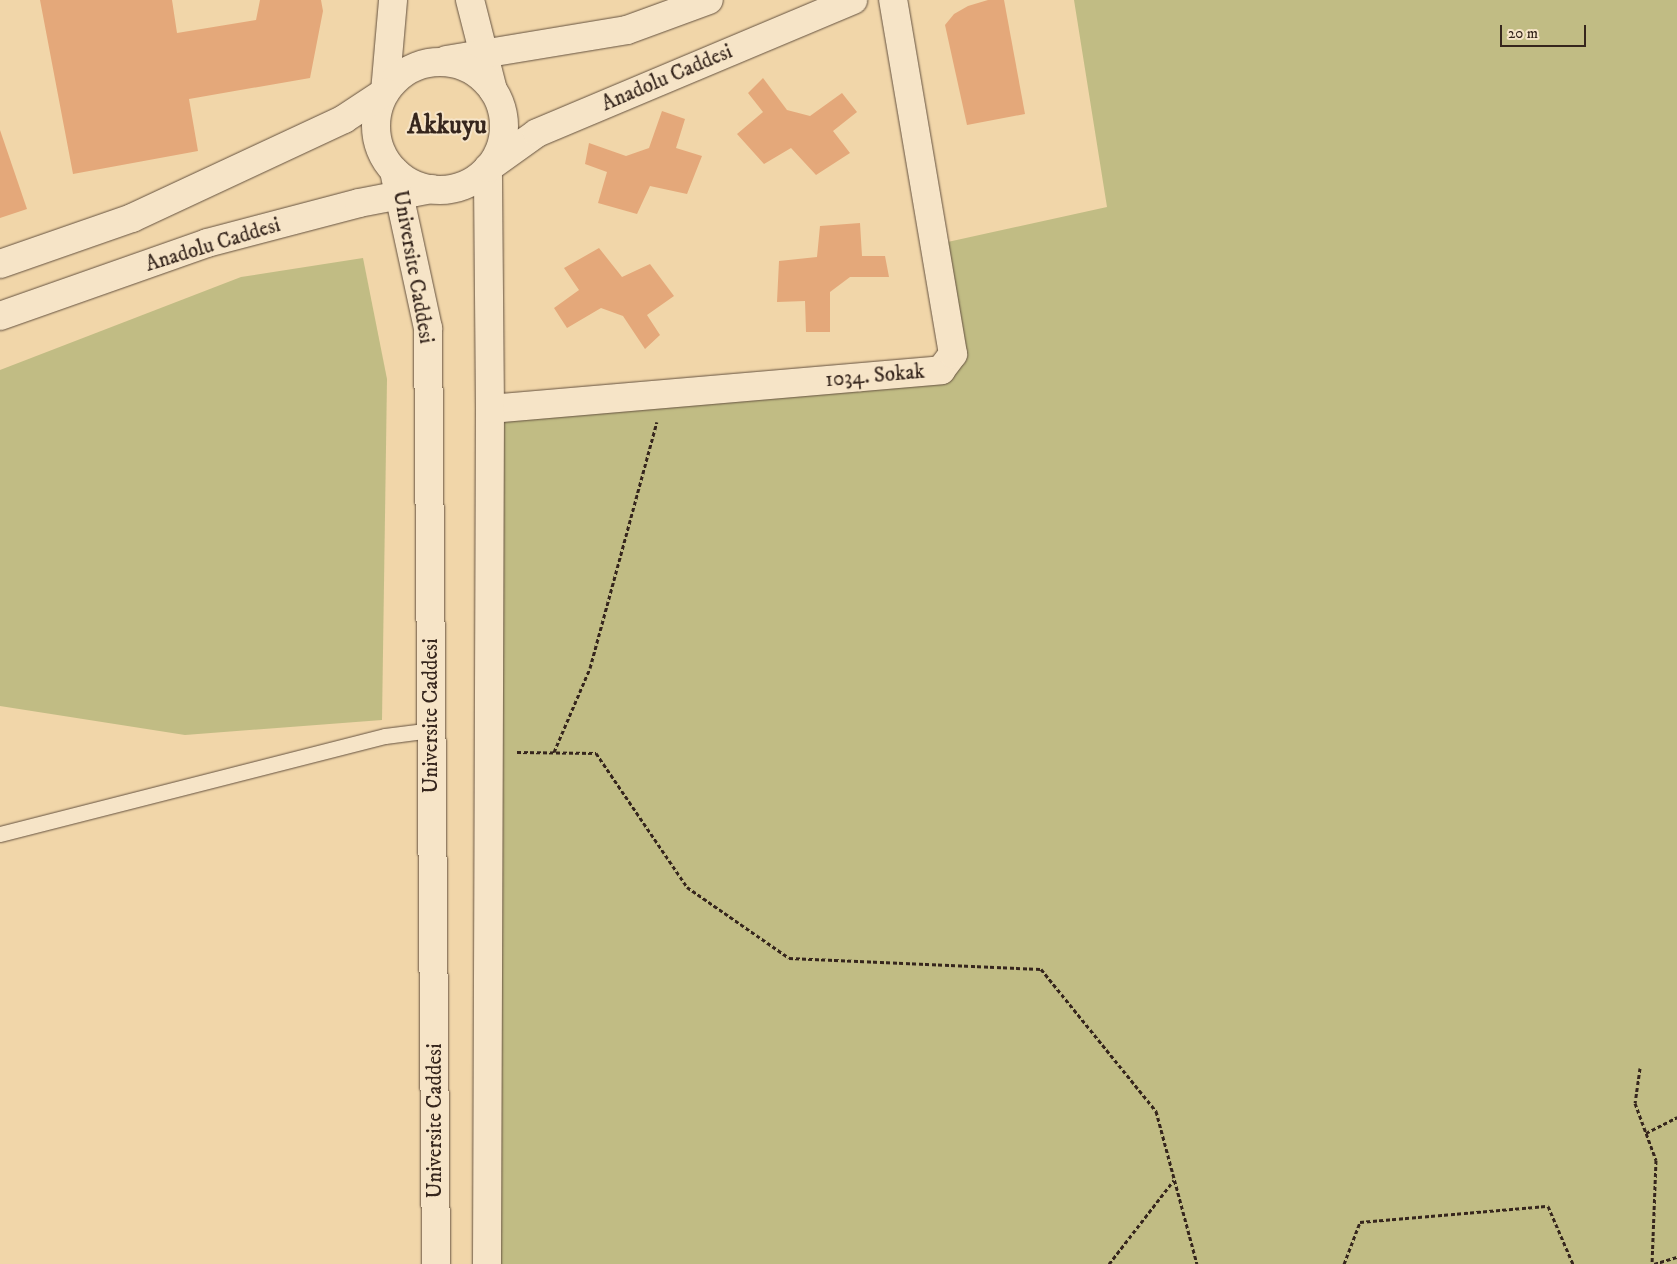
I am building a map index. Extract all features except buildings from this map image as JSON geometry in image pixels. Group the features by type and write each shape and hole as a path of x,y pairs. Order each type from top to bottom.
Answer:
{"street":[{"path":"393,0 385,92 378,112 376,133 383,154 398,183 411,183 432,189 452,189 472,181 488,168 499,151 504,130 502,109 493,90 470,0"},
{"path":"0,264 132,218 344,119 385,92 405,72 418,65 627,30 709,0"},
{"name":"Anadolu Caddesi","path":"488,168 537,133 853,0"},
{"name":"1034. Sokak","path":"490,409 918,374 941,370 953,354 892,0"},
{"path":"439,61 460,64 479,74 493,90"},
{"path":"487,1264 490,409 488,168"},
{"name":"Anadolu Caddesi","path":"0,316 207,243 398,183"},
{"name":"Universite Caddesi","path":"398,183 428,328 436,1264"}],"lane":[{"path":"0,834 385,736 432,730"}],"path":[{"path":"554,752 590,668 664,394"},
{"path":"489,752 596,753 687,887 789,958 1042,969 1156,1111 1196,1264"},
{"path":"1640,1068 1635,1103 1656,1160 1653,1264 1677,1257"},
{"path":"1646,1133 1677,1117"},
{"path":"1109,1264 1174,1180"},
{"path":"1344,1264 1360,1222 1548,1206 1573,1264"}],"shaded area":[{"path":"1074,0 1677,0 1677,1264 487,1264 490,409 941,370 934,245 1107,207"},
{"path":"363,258 387,379 382,720 185,735 0,706 0,370 241,277"}],"district":[{"name":"Akkuyu","path":"447,126"}]}
